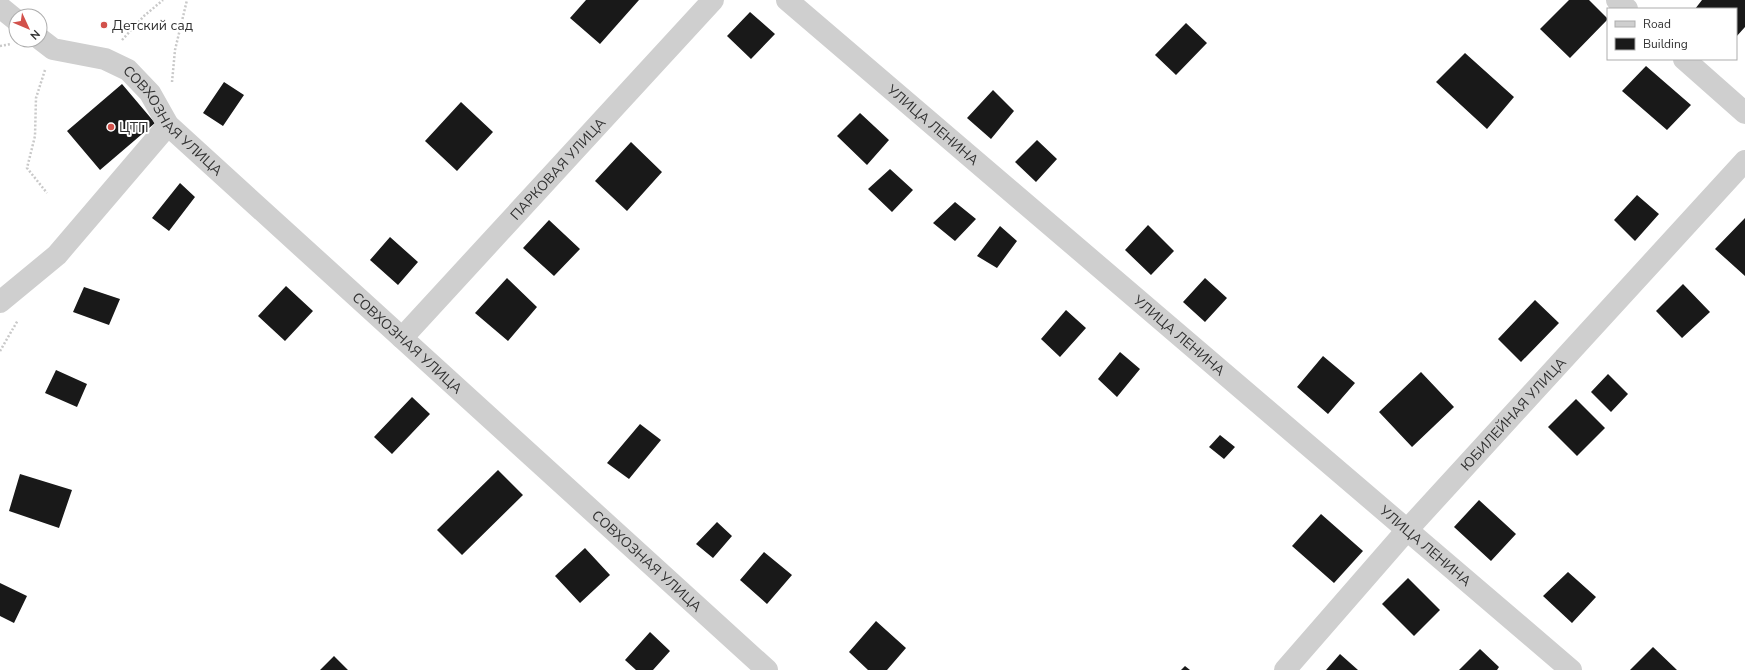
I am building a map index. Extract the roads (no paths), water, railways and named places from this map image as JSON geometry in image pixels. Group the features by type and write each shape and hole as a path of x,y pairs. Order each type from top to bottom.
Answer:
{"street":[{"name":"ПАРКОВАЯ УЛИЦА","path":"402,338 713,0"},
{"name":"УЛИЦА ЛЕНИНА","path":"787,0 1571,670"},
{"path":"1617,0 1626,8"},
{"path":"0,7 8,14"},
{"name":"СОВХОЗНАЯ УЛИЦА","path":"48,44 105,58 128,70 150,93 168,125 767,670"},
{"path":"1685,60 1745,113"},
{"path":"0,302 57,255 168,125"},
{"name":"ЮБИЛЕЙНАЯ УЛИЦА","path":"1285,670 1407,530 1745,161"}],"place":[{"name":"Детский сад","path":"104,25"},
{"name":"ЦТП","path":"111,127"}]}
